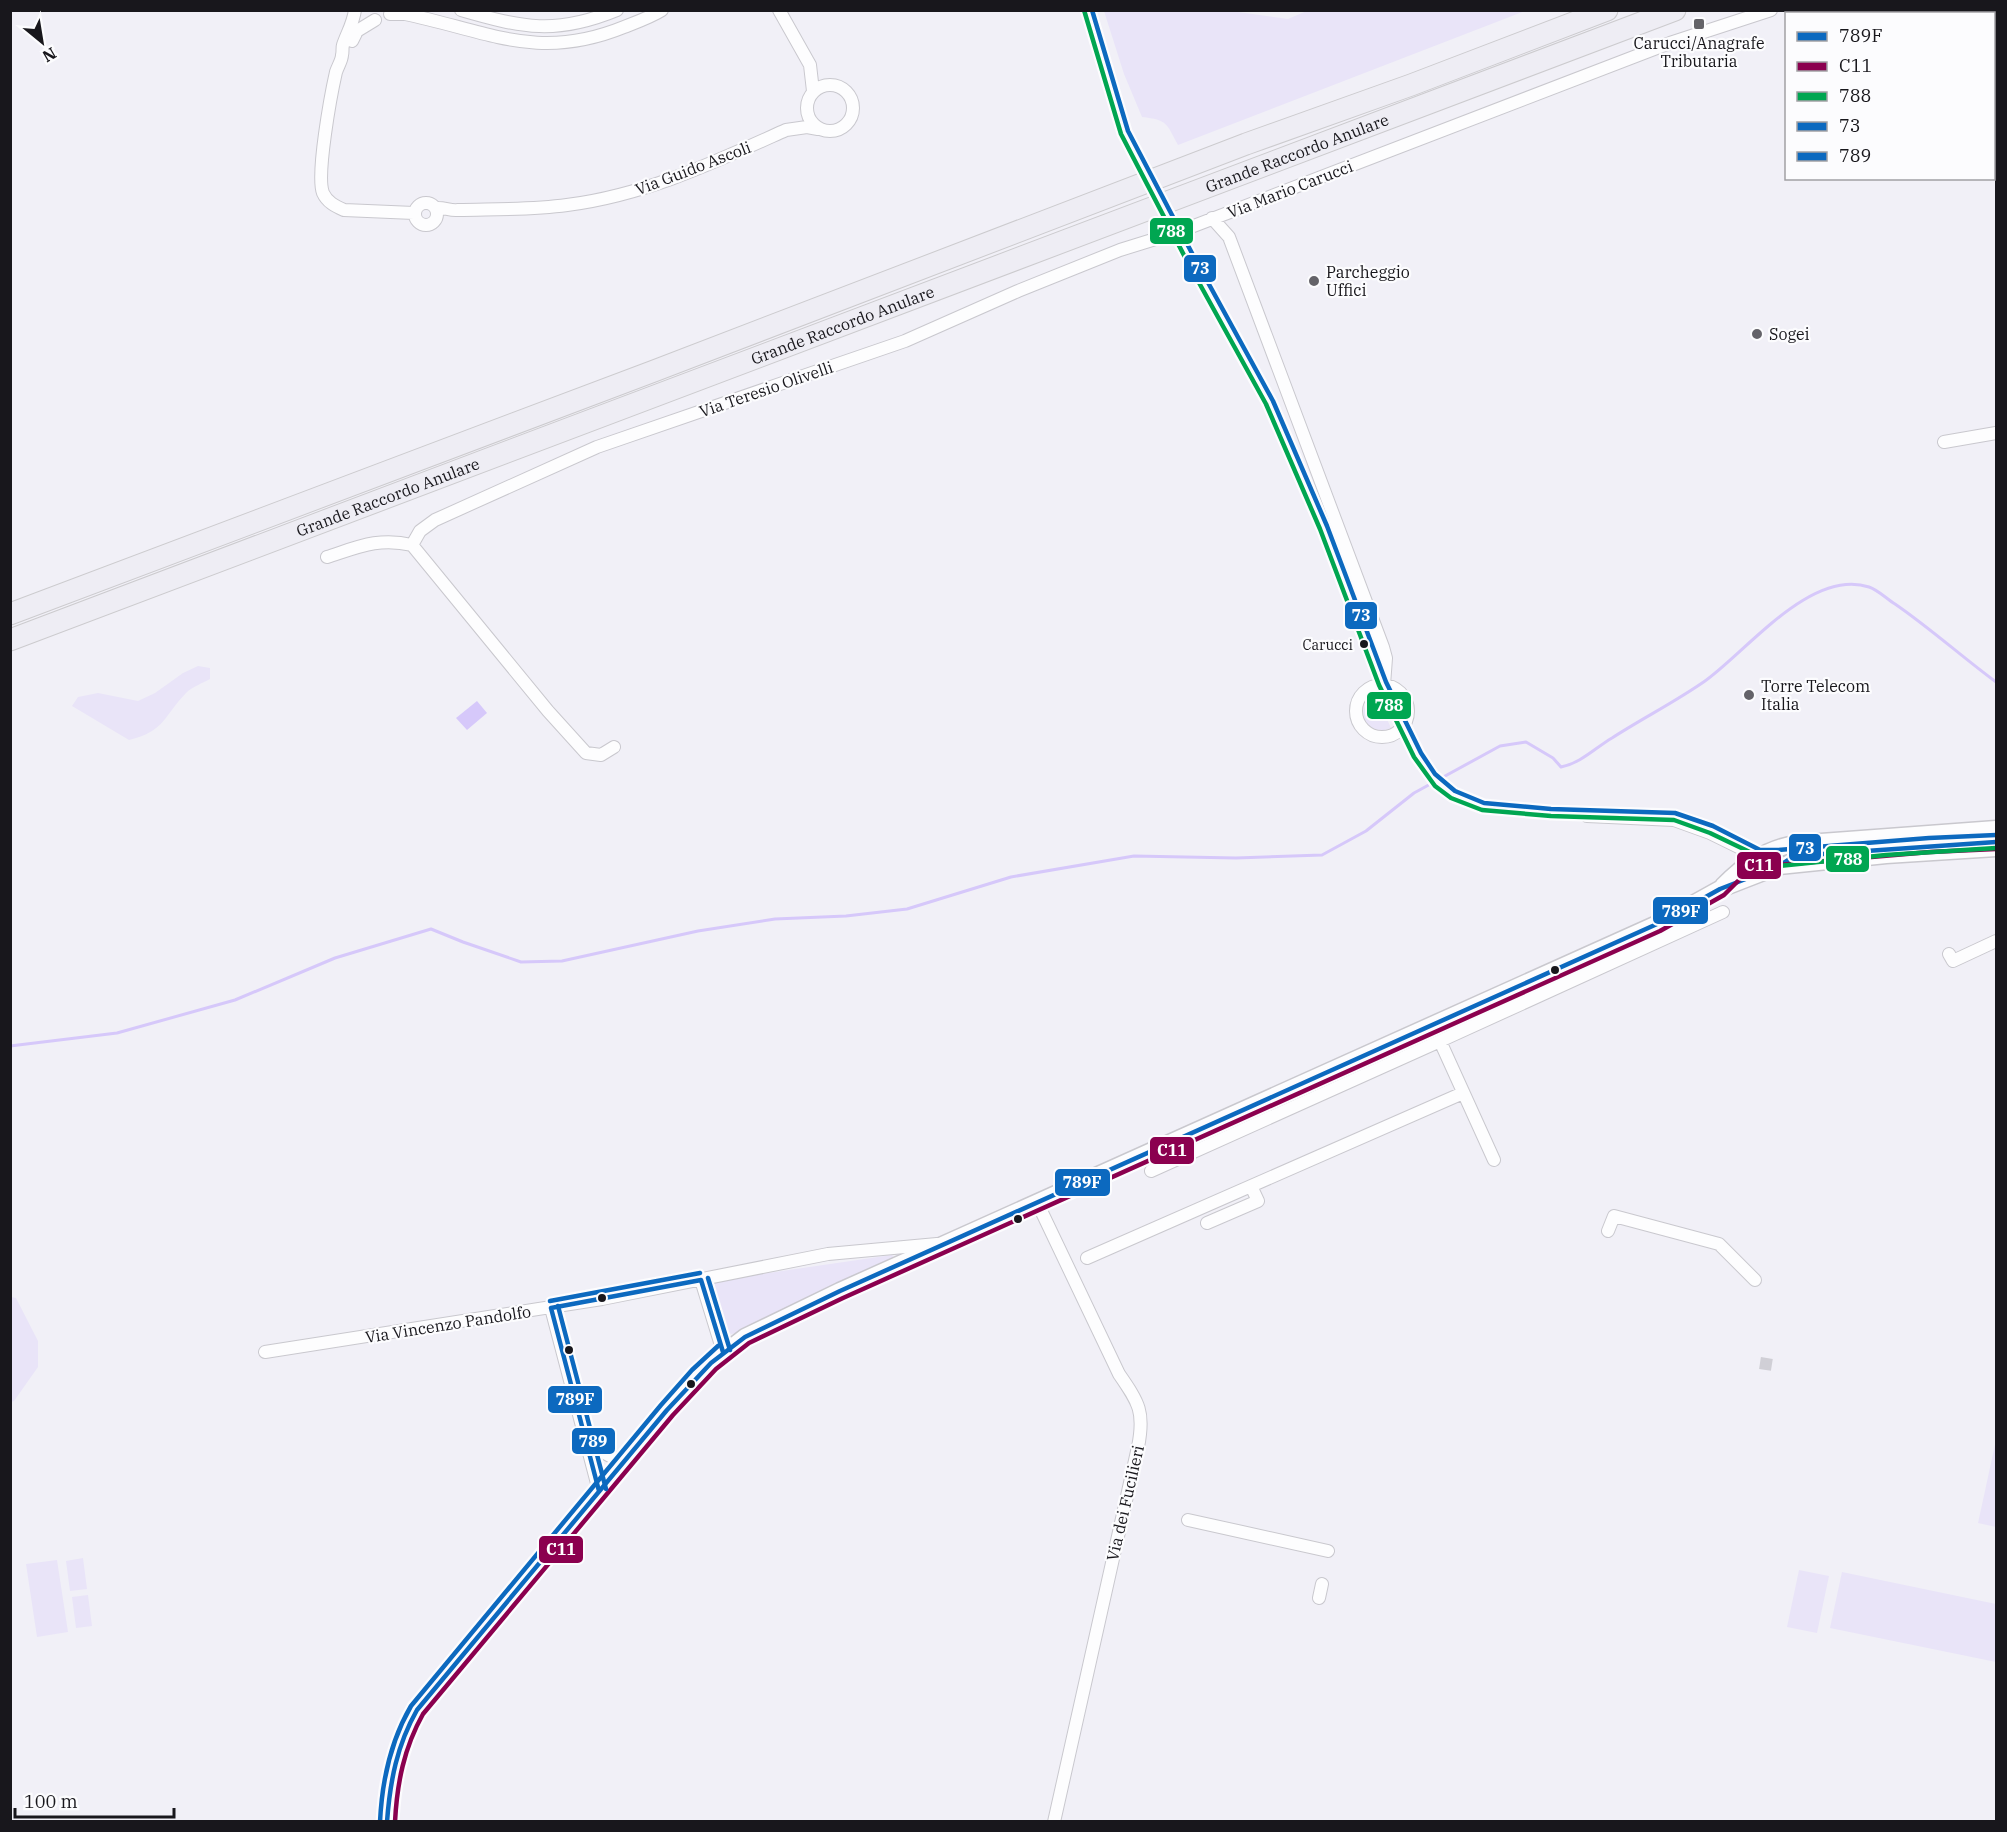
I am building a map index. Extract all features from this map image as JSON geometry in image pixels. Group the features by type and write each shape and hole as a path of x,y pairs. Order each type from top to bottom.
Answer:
{"highway":[{"name":"Grande Raccordo Anulare","path":"10,614 610,388 1235,148 1411,86 1607,10"},
{"name":"Grande Raccordo Anulare","path":"10,640 1675,10"}],"street":[{"path":"342,54 342,48 356,10 368,19 375,20"},
{"path":"461,10 512,24 537,27 589,22 618,10"},
{"path":"779,10 810,65 831,84"},
{"name":"Via Mario Carucci","path":"1384,685 1386,658 1383,647 1229,237 1212,219 1670,43 1771,10"},
{"path":"342,54 357,31 392,12 508,40 536,44 564,43 604,35 662,11"},
{"name":"Via Guido Ascoli","path":"342,54 337,71 321,185 327,200 344,210 414,213 418,206 425,202 432,204 436,212 567,205 638,191 713,163 786,130 807,107"},
{"path":"810,65 813,91 807,107 809,116 818,129 827,131 839,129 847,124 854,107 847,91 831,84 813,91"},
{"name":"Via Guido Ascoli","path":"786,130 818,129"},
{"name":"Via Teresio Olivelli","path":"412,545 420,531 435,519 597,447 905,340 1120,250 1212,219"},
{"path":"1944,442 1996,433"},
{"path":"327,557 376,541 394,541 412,545 548,711 586,753 601,755 615,747"},
{"path":"1384,685 1402,694 1407,703 1408,712 1401,729 1390,736 1381,738 1372,736 1361,728 1355,710 1359,698 1365,691 1384,685"},
{"path":"1587,816 1674,820 1702,829 1779,866"},
{"path":"1720,889 1740,868 1758,857 1770,850 1794,844 1996,829"},
{"path":"387,1821 393,1766 406,1729 417,1710 698,1375 723,1352 745,1337 1037,1202 1657,924 1720,889 1779,866 1834,859 1996,849"},
{"path":"1150,1170 1723,912"},
{"path":"1949,954 1953,961 1996,941"},
{"path":"1440,1041 1494,1160"},
{"path":"1087,1258 1463,1092"},
{"path":"1207,1223 1258,1202 1251,1186"},
{"name":"Via dei Fucilieri","path":"1037,1202 1119,1374 1135,1399 1142,1422 1054,1821"},
{"path":"1608,1231 1614,1216 1719,1244 1755,1280"},
{"name":"Via Vincenzo Pandolfo","path":"265,1352 551,1308 828,1254 951,1242"},
{"path":"701,1280 723,1352"},
{"path":"551,1308 599,1491"},
{"path":"586,1443 623,1463"},
{"path":"1188,1520 1328,1551"},
{"path":"1320,1598 1322,1584"}],"shaded area":[{"path":"1309,10 1525,11 1178,145 1162,121 1142,117 1124,74 1104,11 1231,11 1288,19"},
{"path":"198,666 210,668 210,679 188,691 157,728 129,740 72,706 78,697 98,693 138,701"},
{"path":"1376,695 1391,728 1375,729 1365,720 1365,707"},
{"path":"477,701 487,713 467,730 456,718"},
{"path":"892,1255 894,1258 737,1333 731,1334 723,1327 713,1290 715,1282"},
{"path":"11,1297 16,1298 38,1341 38,1367 11,1402"},
{"path":"1996,1440 1996,1527 1978,1523"},
{"path":"83,1558 87,1589 70,1591 66,1561"},
{"path":"57,1560 68,1632 37,1637 26,1564"},
{"path":"1799,1570 1829,1576 1817,1633 1787,1627"},
{"path":"1842,1572 1996,1604 1996,1662 1830,1628"},
{"path":"88,1595 92,1626 76,1628 72,1597"}],"waterway":[{"path":"10,1046 117,1033 235,1000 335,958 431,929 521,962 562,961 698,931 775,919 846,916 907,909 1011,877 1134,856 1236,858 1322,855 1366,831 1414,793 1500,746 1526,742 1553,758 1561,767 1575,762 1705,681 1760,633 1803,600 1825,589 1847,584 1869,587 1879,592 1996,682"}],"tunnel":[{"path":"1760,1363 1773,1365"}],"transit line":[{"name":"788","path":"1084,10 1121,134 1187,261 1266,404 1320,529 1379,685 1414,757 1435,786 1451,798 1482,810 1551,816 1674,820 1710,833 1779,866 1886,855 1996,848"},
{"name":"73","path":"1092,10 1128,131 1273,401 1327,526 1386,682 1421,753 1435,774 1455,791 1484,803 1551,809 1675,813 1713,826 1760,850 1996,835"},
{"name":"789F","path":"387,1822 396,1764 404,1736 417,1710 667,1410 711,1363 745,1337 840,1291 1657,924 1720,889 1779,866 1794,856 1996,842"},
{"name":"C11","path":"395,1822 403,1766 411,1740 423,1714 673,1415 716,1369 749,1343 843,1298 1660,931 1724,895 1745,874 1760,865 1996,849"},
{"name":"789","path":"550,1301 700,1273"},
{"name":"789","path":"708,1278 730,1350"},
{"name":"789F","path":"701,1280 723,1352"},
{"name":"789F","path":"551,1308 701,1280"},
{"name":"789","path":"558,1306 606,1489"},
{"name":"789F","path":"551,1308 599,1491"},
{"name":"789","path":"380,1822 383,1791 392,1747 411,1706 661,1405 692,1370 718,1346"}],"place":[{"name":"Carucci/Anagrafe Tributaria","path":"1699,24"},
{"name":"Parcheggio Uffici","path":"1314,281"},
{"name":"Sogei","path":"1757,334"},
{"name":"Carucci","path":"1364,644"},
{"name":"Torre Telecom Italia","path":"1749,695"}]}
